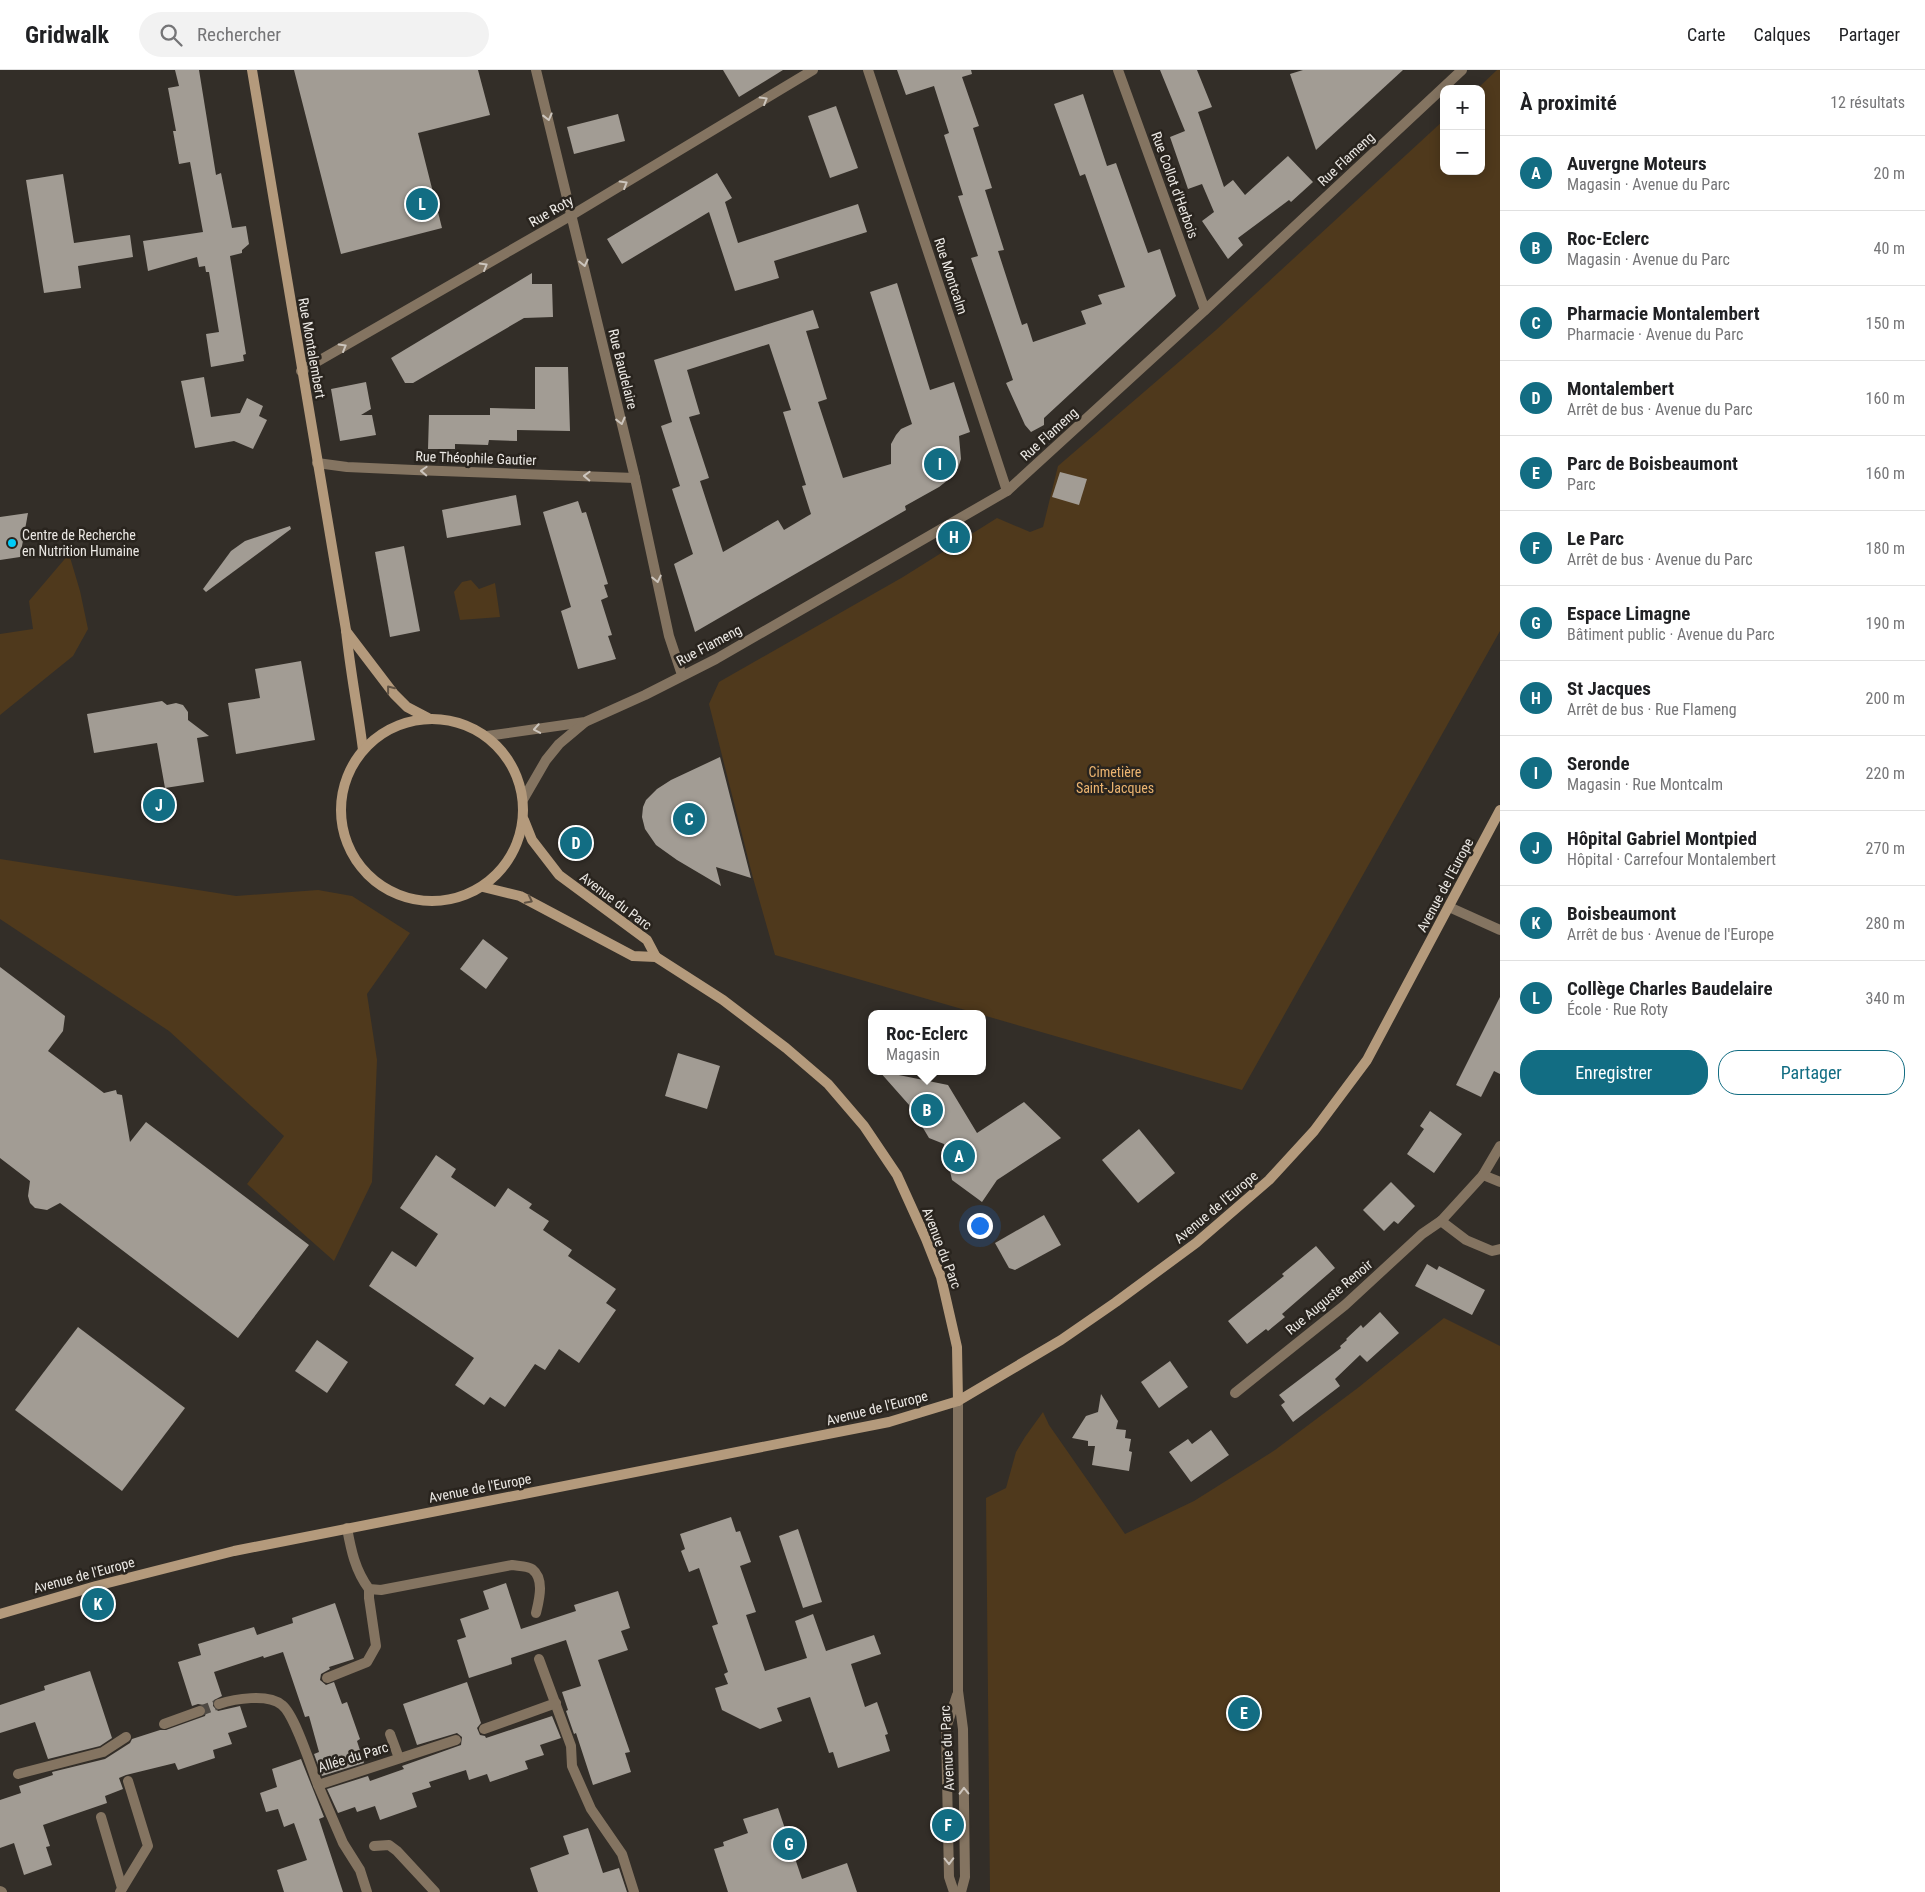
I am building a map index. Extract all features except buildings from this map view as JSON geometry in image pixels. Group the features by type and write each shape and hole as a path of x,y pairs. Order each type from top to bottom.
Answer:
{"main road":[{"name":"Rue Montalembert","path":"252,70 301,371 346,630 351,677 359,712 363,750"},
{"name":"Rue Montalembert","path":"346,630 394,694 407,708 428,718"},
{"path":"428,718 457,722 473,727 487,736 500,748 511,763 519,780 524,798 524,820 521,834 510,858 502,869 482,887 471,893 446,900 419,900 394,893 377,882 362,869 349,848 340,811 345,781 352,765 363,750 381,734 403,723 428,718"},
{"name":"Avenue de l'Europe","path":"0,1614 88,1588 234,1551 881,1423 958,1401 1061,1340 1196,1243 1269,1180 1314,1131 1367,1060 1500,810"},
{"name":"Avenue du Parc","path":"524,820 532,840 559,875 647,940 656,957 723,1000 786,1048 828,1084 864,1126 897,1175 941,1276 957,1347 958,1401"},
{"name":"Avenue du Parc","path":"482,887 520,896 633,956 656,957"}],"street":[{"name":"Rue Baudelaire","path":"536,70 635,478 669,636 682,675"},
{"name":"Rue Roty","path":"301,371 572,215 813,70"},
{"name":"Rue Montcalm","path":"868,70 1008,490"},
{"name":"Rue Collot d'Herbois","path":"1118,70 1205,310"},
{"name":"Rue Flameng","path":"524,798 546,760 559,744 585,722 716,659 1008,490 1205,310 1462,70"},
{"name":"Rue Théophile Gautier","path":"317,463 347,467 635,478"},
{"name":"Rue Flameng","path":"487,736 585,722"},
{"path":"1450,907 1500,930"},
{"name":"Rue Auguste Renoir","path":"1235,1393 1344,1305 1422,1234 1441,1221 1483,1174 1500,1146"},
{"path":"1483,1174 1500,1182"},
{"path":"1441,1221 1466,1240 1492,1251 1500,1249"},
{"name":"Avenue du Parc","path":"958,1401 958,1691 963,1729 964,1877 961,1892"},
{"path":"327,1678 368,1662 376,1646 368,1598 369,1589 362,1580 355,1563 348,1528"},
{"path":"369,1589 380,1590 512,1565 531,1568 537,1575 540,1587 536,1613"},
{"path":"539,1660 571,1746 572,1766 591,1809 622,1854 634,1892"},
{"name":"Avenue du Parc","path":"954,1892 949,1877 946,1728 958,1691"},
{"name":"Allée du Parc","path":"219,1704 244,1698 273,1700 281,1704 288,1711 318,1785 456,1740"},
{"path":"484,1730 556,1703"},
{"path":"164,1724 200,1711"},
{"path":"390,1734 399,1758"},
{"path":"18,1774 103,1752 126,1737"},
{"path":"121,1890 148,1846 128,1781"},
{"path":"318,1785 344,1842 360,1870 367,1892"},
{"path":"101,1817 121,1890"},
{"path":"374,1846 388,1845 397,1851 434,1892"}],"green space":[{"name":"Cimetière Saint-Jacques","path":"1497,70 1500,70 1500,631 1242,1090 986,1016 986,1010 965,1010 775,955 753,878 709,704 719,682 903,577 997,518 1030,532 1043,527 1058,466 1216,330 1440,124 1440,175 1485,175 1485,85 1481,85"},
{"path":"69,554 80,591 88,629 73,656 0,715 0,634 33,629 29,601"},
{"path":"471,580 479,589 495,583 500,617 460,620 454,592 462,582"},
{"path":"0,859 236,896 318,890 352,896 410,933 367,994 377,1060 372,1182 334,1261 247,1184 284,1136 169,1031 0,919"},
{"path":"1444,1318 1500,1346 1500,1892 990,1892 986,1498 1006,1488 1016,1452 1043,1412 1049,1425 1125,1534 1194,1501 1275,1450 1359,1387"}],"tunnel":[{"path":"200,1711 219,1704"}],"place":[{"name":"Collège Charles Baudelaire","path":"422,204"},
{"name":"Seronde","path":"940,464"},
{"name":"St Jacques","path":"954,537"},
{"name":"Centre de Recherche en Nutrition Humaine","path":"12,543"},
{"name":"Hôpital Gabriel Montpied","path":"159,805"},
{"name":"Pharmacie Montalembert","path":"689,819"},
{"name":"Montalembert","path":"576,843"},
{"name":"Roc-Eclerc","path":"927,1110"},
{"name":"Auvergne Moteurs","path":"959,1156"},
{"name":"Boisbeaumont","path":"98,1604"},
{"name":"Parc de Boisbeaumont","path":"1244,1713"},
{"name":"Le Parc","path":"948,1825"},
{"name":"Espace Limagne","path":"789,1844"}]}
